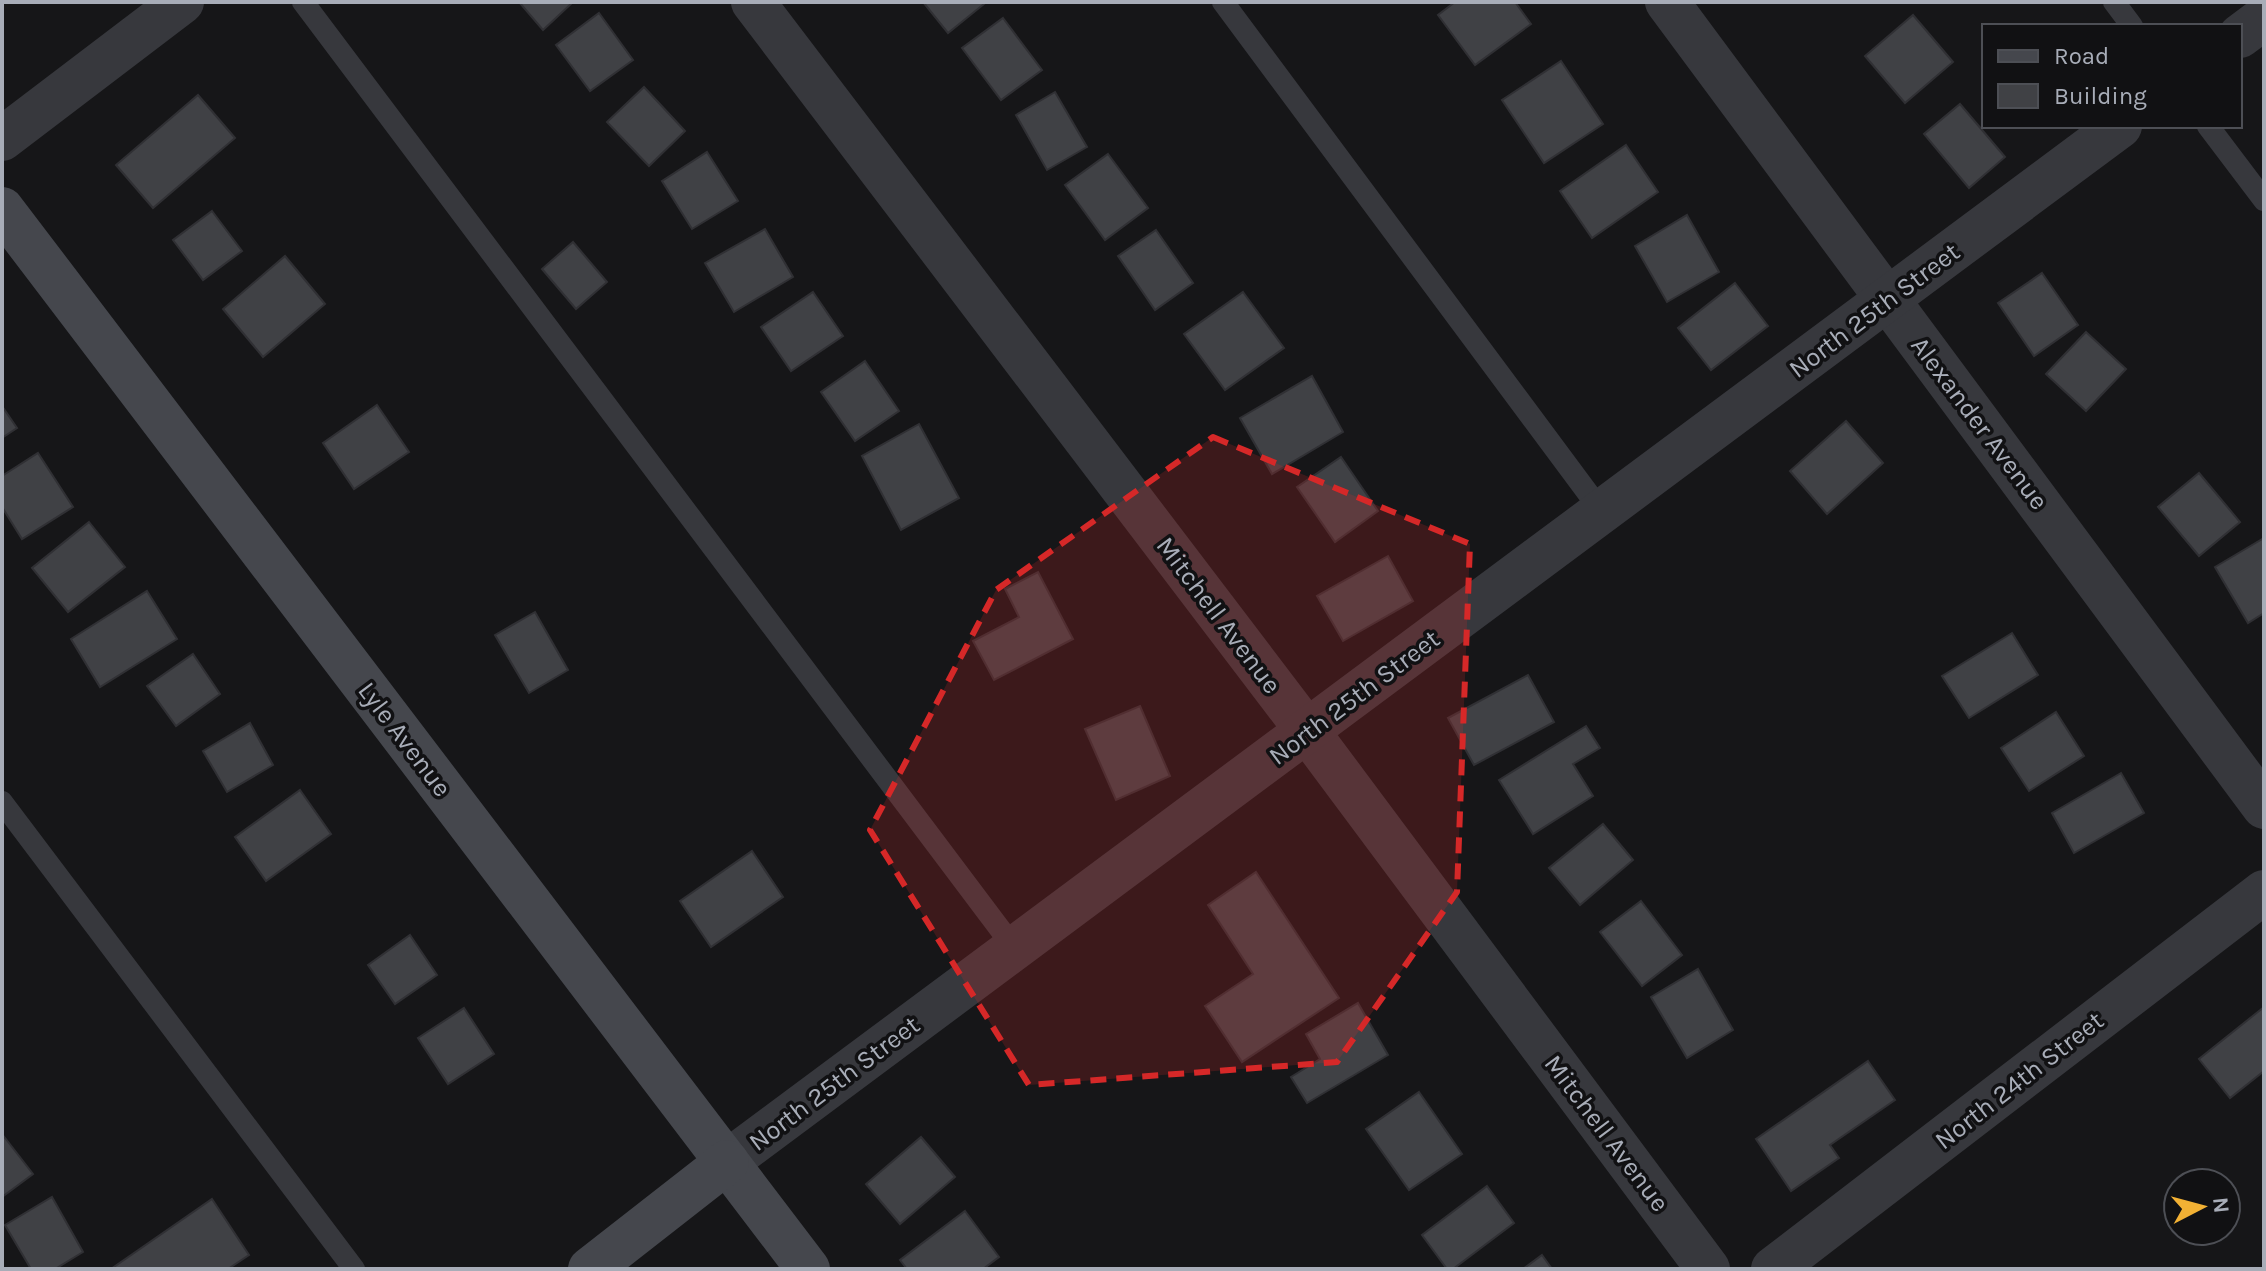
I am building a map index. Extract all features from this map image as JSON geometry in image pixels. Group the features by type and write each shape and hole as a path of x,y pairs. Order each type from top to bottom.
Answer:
{"main road":[{"name":"Lyle Avenue","path":"2,209 808,1269"},
{"name":"North 25th Street","path":"590,1269 727,1162"}],"street":[{"path":"2,139 182,2"},
{"name":"Mitchell Avenue","path":"753,2 1308,732 1708,1269"},
{"name":"Alexander Avenue","path":"1667,2 2264,807"},
{"path":"2242,34 2264,18"},
{"name":"North 25th Street","path":"727,1162 2117,128"},
{"name":"North 24th Street","path":"1773,1269 2264,892"}],"lane":[{"path":"303,2 1015,949"},
{"path":"1223,2 1602,512"},
{"path":"2114,2 2130,24"},
{"path":"2210,128 2264,200"},
{"path":"2,802 354,1269"}],"highlighted area":[{"path":"1213,437 1470,544 1457,892 1337,1062 1029,1085 870,830 996,590"}],"building":[{"path":"519,2 573,2 543,30"},
{"path":"923,2 982,2 984,4 948,33"},
{"path":"1455,2 1515,2 1531,24 1475,65 1438,15"},
{"path":"599,13 633,60 590,91 556,45"},
{"path":"1913,15 1953,62 1905,103 1865,56"},
{"path":"1003,18 1042,70 1001,100 962,48"},
{"path":"1561,61 1603,124 1544,163 1502,100"},
{"path":"644,87 685,131 649,166 607,122"},
{"path":"1055,92 1087,147 1047,170 1016,115"},
{"path":"198,95 235,138 153,208 116,165"},
{"path":"1960,104 2005,157 1969,188 1924,134"},
{"path":"1626,145 1658,192 1592,238 1560,191"},
{"path":"707,152 738,201 692,229 662,181"},
{"path":"1108,154 1148,208 1105,240 1065,185"},
{"path":"212,211 242,251 203,280 173,240"},
{"path":"1687,215 1719,272 1667,302 1635,246"},
{"path":"765,229 793,277 734,312 705,263"},
{"path":"1156,230 1193,283 1155,310 1118,256"},
{"path":"573,242 607,282 576,309 542,269"},
{"path":"285,256 325,304 263,357 223,309"},
{"path":"2042,273 2078,325 2034,356 1998,303"},
{"path":"1735,283 1768,326 1711,370 1678,328"},
{"path":"813,292 843,336 791,371 761,327"},
{"path":"1243,292 1284,348 1225,390 1184,334"},
{"path":"2086,332 2126,369 2086,411 2046,374"},
{"path":"865,361 899,411 855,441 821,392"},
{"path":"1312,376 1343,432 1272,474 1240,418"},
{"path":"377,405 409,452 354,489 323,443"},
{"path":"2,406 17,428 2,438"},
{"path":"1846,421 1883,463 1827,514 1790,471"},
{"path":"919,424 959,498 901,530 862,456"},
{"path":"38,453 73,507 22,539 2,507 2,476"},
{"path":"1341,457 1378,511 1335,542 1297,487"},
{"path":"2199,473 2240,522 2199,556 2158,507"},
{"path":"89,522 125,567 68,612 32,568"},
{"path":"2264,538 2264,613 2248,623 2215,567"},
{"path":"1388,556 1413,601 1343,641 1317,596"},
{"path":"1038,572 1073,639 994,680 973,641 1019,617 1005,589"},
{"path":"147,591 177,639 100,687 71,639"},
{"path":"535,612 568,670 529,693 495,635"},
{"path":"2012,633 2038,675 1969,718 1942,676"},
{"path":"193,654 220,694 176,726 147,686"},
{"path":"1528,675 1554,722 1474,765 1448,718"},
{"path":"1140,706 1170,776 1116,800 1085,729"},
{"path":"2056,712 2084,756 2029,791 2001,748"},
{"path":"250,723 273,765 227,792 203,751"},
{"path":"1586,726 1600,748 1573,764 1593,796 1533,834 1499,780"},
{"path":"2121,773 2144,813 2074,853 2052,813"},
{"path":"300,790 331,834 266,881 235,837"},
{"path":"1603,824 1633,860 1580,905 1549,868"},
{"path":"752,851 783,897 711,947 680,901"},
{"path":"1256,872 1339,998 1242,1062 1205,1006 1253,974 1208,905"},
{"path":"1641,901 1682,955 1642,986 1600,932"},
{"path":"410,935 437,975 395,1004 368,965"},
{"path":"1698,969 1733,1030 1687,1058 1651,997"},
{"path":"1358,1003 1388,1055 1307,1103 1291,1077 1320,1059 1306,1034"},
{"path":"2264,1007 2264,1071 2230,1098 2199,1059"},
{"path":"464,1008 494,1054 448,1084 418,1038"},
{"path":"1868,1061 1895,1100 1830,1145 1839,1158 1791,1191 1756,1139"},
{"path":"1419,1092 1462,1154 1409,1190 1366,1129"},
{"path":"2,1134 33,1174 2,1197"},
{"path":"921,1137 955,1177 900,1224 866,1184"},
{"path":"1487,1186 1514,1223 1453,1269 1447,1269 1422,1235"},
{"path":"52,1197 83,1252 55,1269 31,1269 5,1225"},
{"path":"212,1199 249,1255 228,1269 111,1269"},
{"path":"965,1211 999,1257 983,1269 907,1269 900,1260"},
{"path":"1542,1255 1552,1269 1523,1269"}]}
